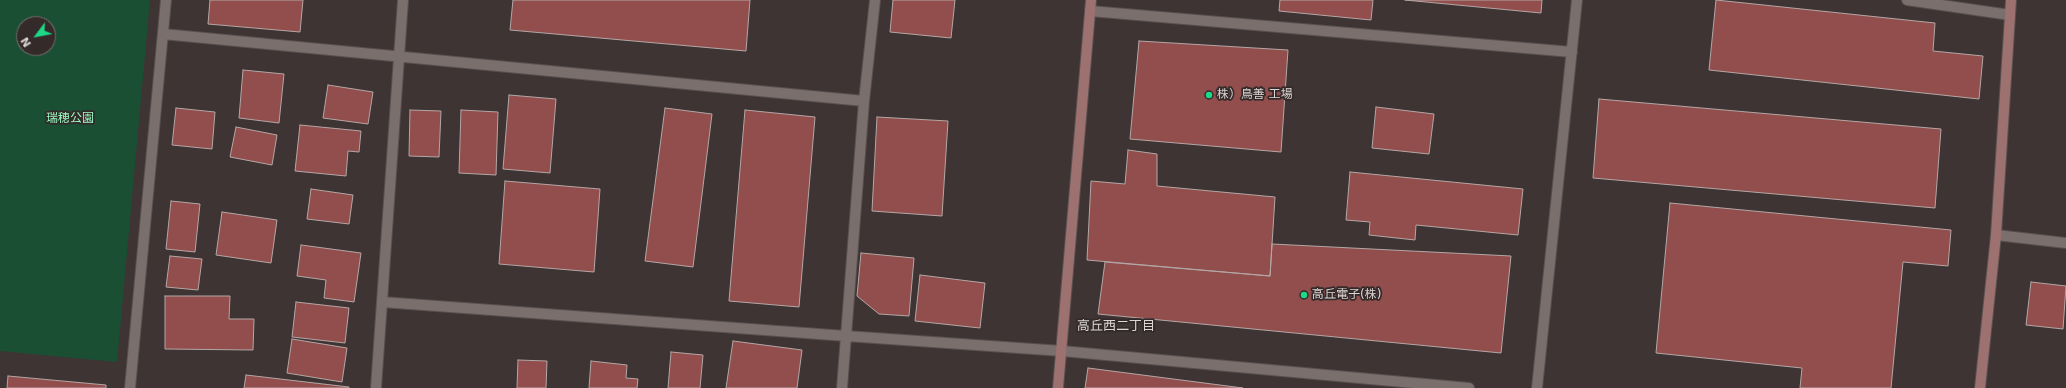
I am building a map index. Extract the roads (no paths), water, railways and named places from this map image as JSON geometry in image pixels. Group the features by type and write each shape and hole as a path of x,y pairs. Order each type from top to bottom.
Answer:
{"street":[{"path":"130,388 166,0"},
{"path":"376,388 403,0"},
{"path":"842,388 864,101 875,0"},
{"path":"1058,388 1091,0"},
{"path":"1537,388 1577,0"},
{"path":"1907,0 2010,15"},
{"path":"1980,388 1996,235 2011,0"},
{"path":"1090,11 1572,52"},
{"path":"163,34 398,58 864,101"},
{"path":"1996,235 2066,243"},
{"path":"382,302 1062,351 1469,388"}],"place":[{"name":"株）鳥善 工場","path":"1209,95"},
{"name":"高丘電子(株)","path":"1304,295"}],"district":[{"name":"高丘西二丁目","path":"1116,327"}],"park label":[{"name":"瑞穂公園","path":"70,119"}]}
